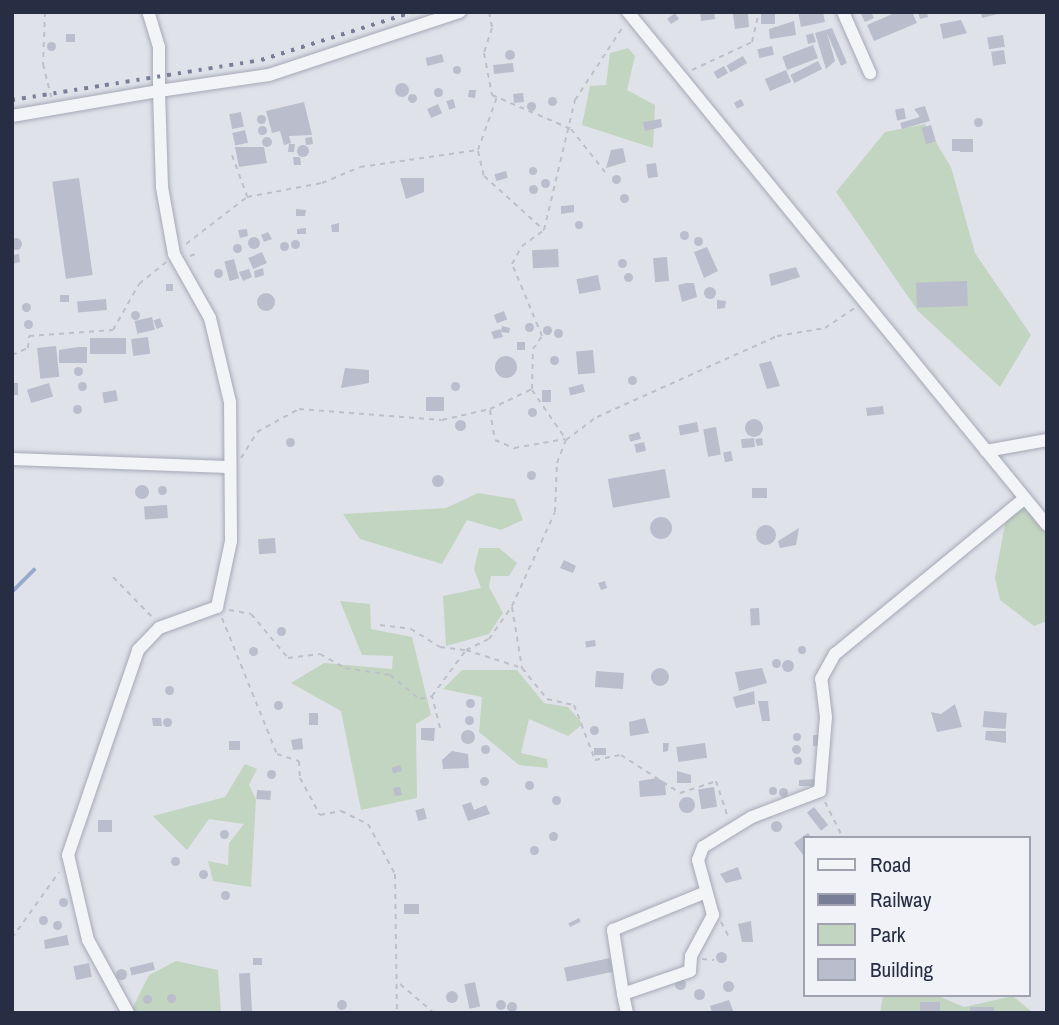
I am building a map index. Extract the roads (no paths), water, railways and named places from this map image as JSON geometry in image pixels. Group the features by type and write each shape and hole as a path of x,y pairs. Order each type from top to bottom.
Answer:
{"street":[{"path":"128,1013 88,940 68,855 125,681 138,650 159,628 218,607 231,541 228,467 231,412 210,318 174,254 162,187 159,47 148,12"},
{"path":"12,116 52,107 269,75 460,12"},
{"path":"843,12 870,73"},
{"path":"631,15 1047,525"},
{"path":"986,451 1047,440"},
{"path":"12,458 228,467"},
{"path":"623,994 688,974 713,915 706,892 700,853 732,828 820,791 826,717 821,679 827,665 947,558 1024,499"},
{"path":"627,1013 613,930 706,892"}],"waterway":[{"path":"12,592 34,570"}],"railway":[{"path":"12,100 261,60 413,12"}]}
